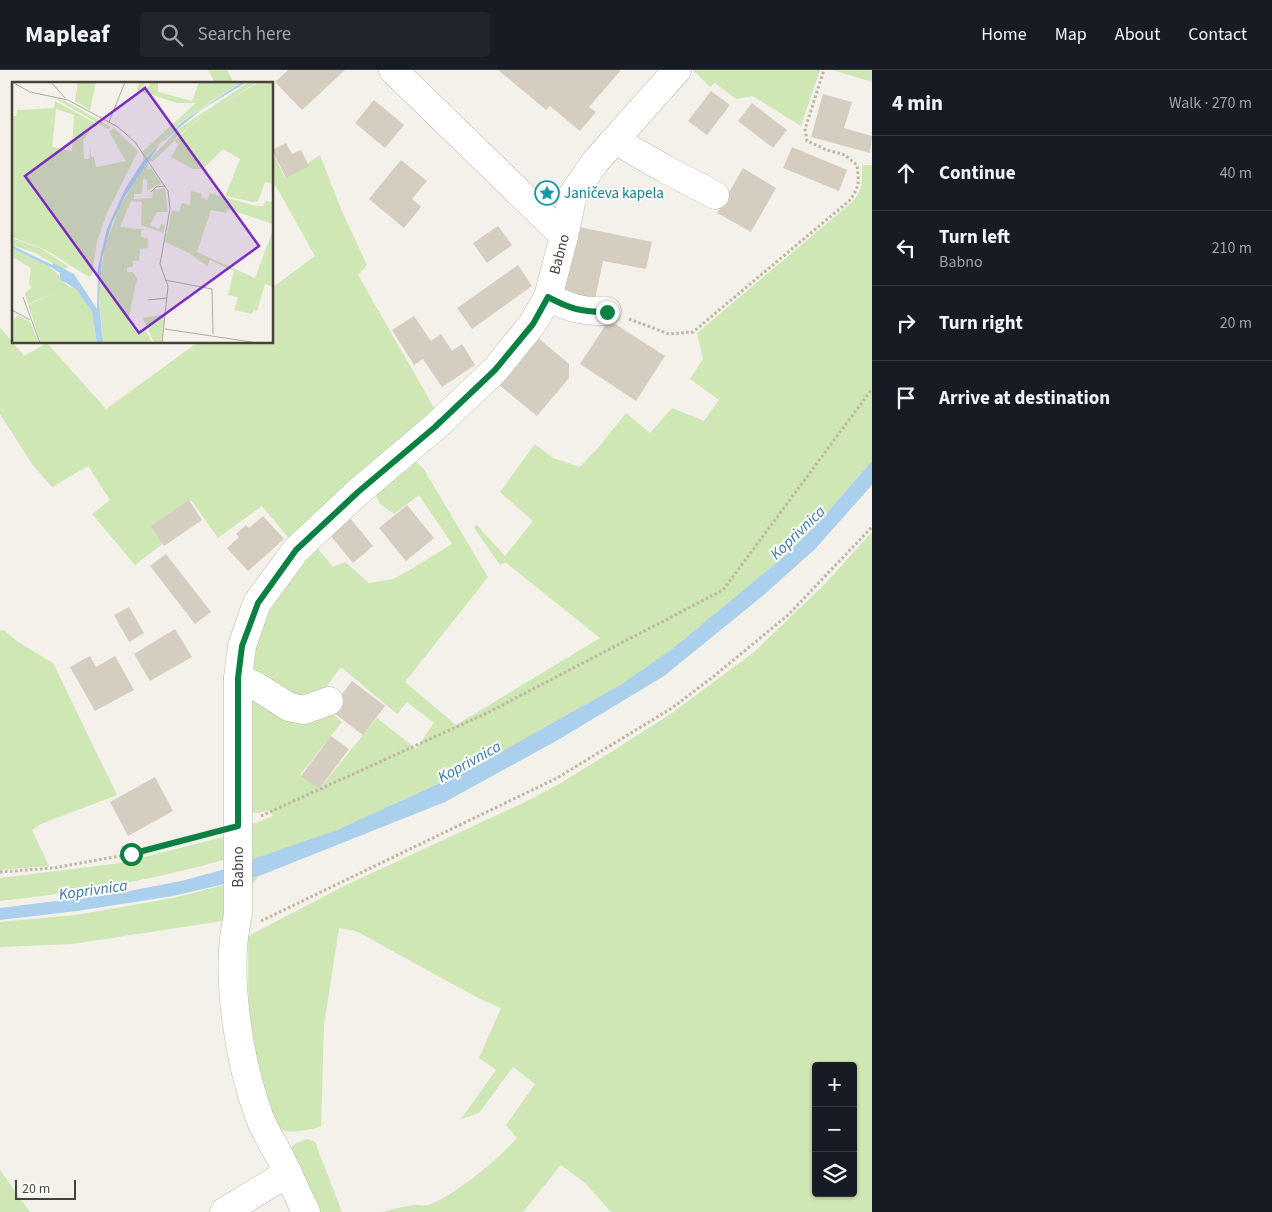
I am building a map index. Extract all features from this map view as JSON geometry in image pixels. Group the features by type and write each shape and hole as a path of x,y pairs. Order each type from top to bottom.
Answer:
{"street":[{"path":"393,70 564,236"},
{"name":"Babno","path":"306,1212 260,1118 247,1078 240,1046 234,993 238,853 238,678 242,646 258,603 296,550 358,492 435,427 495,370 533,324 548,297 573,194 595,162 677,70"},
{"path":"615,140 666,170 715,195"},
{"path":"548,297 567,307 588,312 607,312"},
{"path":"238,678 256,686 289,707 304,710 329,701"},
{"path":"224,1212 288,1173"}],"path":[{"path":"607,312 669,334 693,332 849,201 857,191 857,165 845,155 827,150 807,141 805,129 824,70"},
{"path":"0,872 53,868 131,854 238,826 487,713 723,590 872,389"},
{"path":"236,924 558,778 672,708 788,615 872,527"}],"green space":[{"path":"208,70 227,70 234,82 215,82"},
{"path":"693,70 820,70 801,126 753,96 736,99 715,83 710,87"},
{"path":"833,70 872,70 872,82"},
{"path":"274,155 285,178 320,155 341,209 367,265 358,275 436,411 291,541 262,506 218,538 191,500 153,525 165,542 135,565 92,514 110,500 88,466 52,487 32,464 0,414 0,327 12,344 24,356 48,344 106,409 196,344 274,344 274,286 315,256 274,183"},
{"path":"862,165 872,165 872,461 819,522 786,555 747,589 657,662 629,680 535,734 430,790 300,846 250,861 251,825 273,816 270,810 258,813 250,812 247,786 245,717 251,694 257,695 282,710 299,715 318,714 327,709 342,722 300,775 320,788 377,718 416,749 434,723 407,702 397,714 341,667 320,696 312,702 305,704 295,703 284,698 255,679 248,668 248,659 253,639 264,611 286,577 315,545 333,567 345,562 369,583 393,579 452,544 419,495 394,514 380,504 374,492 414,460 423,468 488,577 405,682 456,725 600,638 505,562 500,565 474,528 476,524 505,556 533,521 500,492 535,444 553,458 580,467 626,413 650,433 672,408 704,421 719,400 690,379 703,359 697,333 851,203 861,186"},
{"path":"872,532 872,1212 611,1212 585,1183 561,1165 523,1212 382,1212 408,1206 428,1205 438,1201 462,1186 500,1156 517,1138 506,1125 535,1084 513,1067 479,1113 461,1119 496,1070 479,1058 501,1008 478,998 356,931 339,928 324,1025 321,1127 290,1132 280,1129 274,1123 264,1097 253,1047 248,991 248,936 344,886 523,803 559,784 672,713 754,652 824,585"},
{"path":"4,630 18,642 53,663 117,795 41,824 32,830 49,866 0,870 0,631"},
{"path":"223,837 227,859 115,885 0,901 0,878 121,863"},
{"path":"259,876 222,921 72,944 0,947 0,922 76,915 173,898"},
{"path":"308,1139 315,1142 342,1212 315,1212 288,1150 296,1143"},
{"path":"0,1170 30,1212 0,1212"}],"water":[{"path":"872,461 872,485 815,549 766,593 664,676 558,740 445,802 259,876 173,896 77,911 0,920 0,908 119,893 181,881 222,870 337,830 469,770 622,684 671,650 786,555 819,522"}],"building":[{"path":"288,70 345,70 302,110 275,82"},
{"path":"498,70 621,70 589,107 596,112 580,131 550,106 546,110"},
{"path":"711,91 730,105 707,135 688,121"},
{"path":"823,94 852,102 844,128 872,136 870,153 811,137"},
{"path":"374,100 404,125 385,148 355,123"},
{"path":"752,103 787,130 773,148 738,121"},
{"path":"286,143 292,154 301,150 309,166 286,178 274,154 274,149"},
{"path":"792,147 847,170 839,191 783,168"},
{"path":"401,160 427,181 412,199 421,207 404,228 369,199"},
{"path":"743,168 776,188 751,232 717,213"},
{"path":"551,183 555,201 543,203 539,186"},
{"path":"498,226 512,245 487,263 473,243"},
{"path":"574,226 652,242 646,269 603,261 595,299 561,292"},
{"path":"518,265 532,286 472,329 457,308"},
{"path":"414,316 431,341 441,334 452,351 462,344 475,365 442,387 423,359 414,365 392,330"},
{"path":"609,320 665,356 636,401 580,364"},
{"path":"537,337 569,364 569,378 537,416 498,384"},
{"path":"189,500 202,520 164,546 151,526"},
{"path":"407,505 434,538 406,561 379,528"},
{"path":"263,516 284,539 248,571 227,548 239,537 236,534 246,525 249,528"},
{"path":"350,518 373,546 353,563 329,534"},
{"path":"166,554 211,612 195,624 150,566"},
{"path":"129,607 144,633 129,642 114,615"},
{"path":"175,629 192,657 150,681 134,654"},
{"path":"90,656 96,667 115,656 134,690 95,711 70,667"},
{"path":"352,681 385,706 363,735 330,710"},
{"path":"331,736 349,749 319,789 301,776"},
{"path":"155,777 173,811 128,836 110,802"}],"place":[{"name":"Janičeva kapela","path":"547,193"}],"route":[{"path":"131,854 238,826 238,678 242,646 258,603 296,550 358,492 435,427 495,370 533,324 548,297 567,307 588,312 607,312"}],"water label":[{"name":"Koprivnica","path":"797,532"},
{"name":"Koprivnica","path":"469,761"},
{"name":"Koprivnica","path":"93,889"}]}
